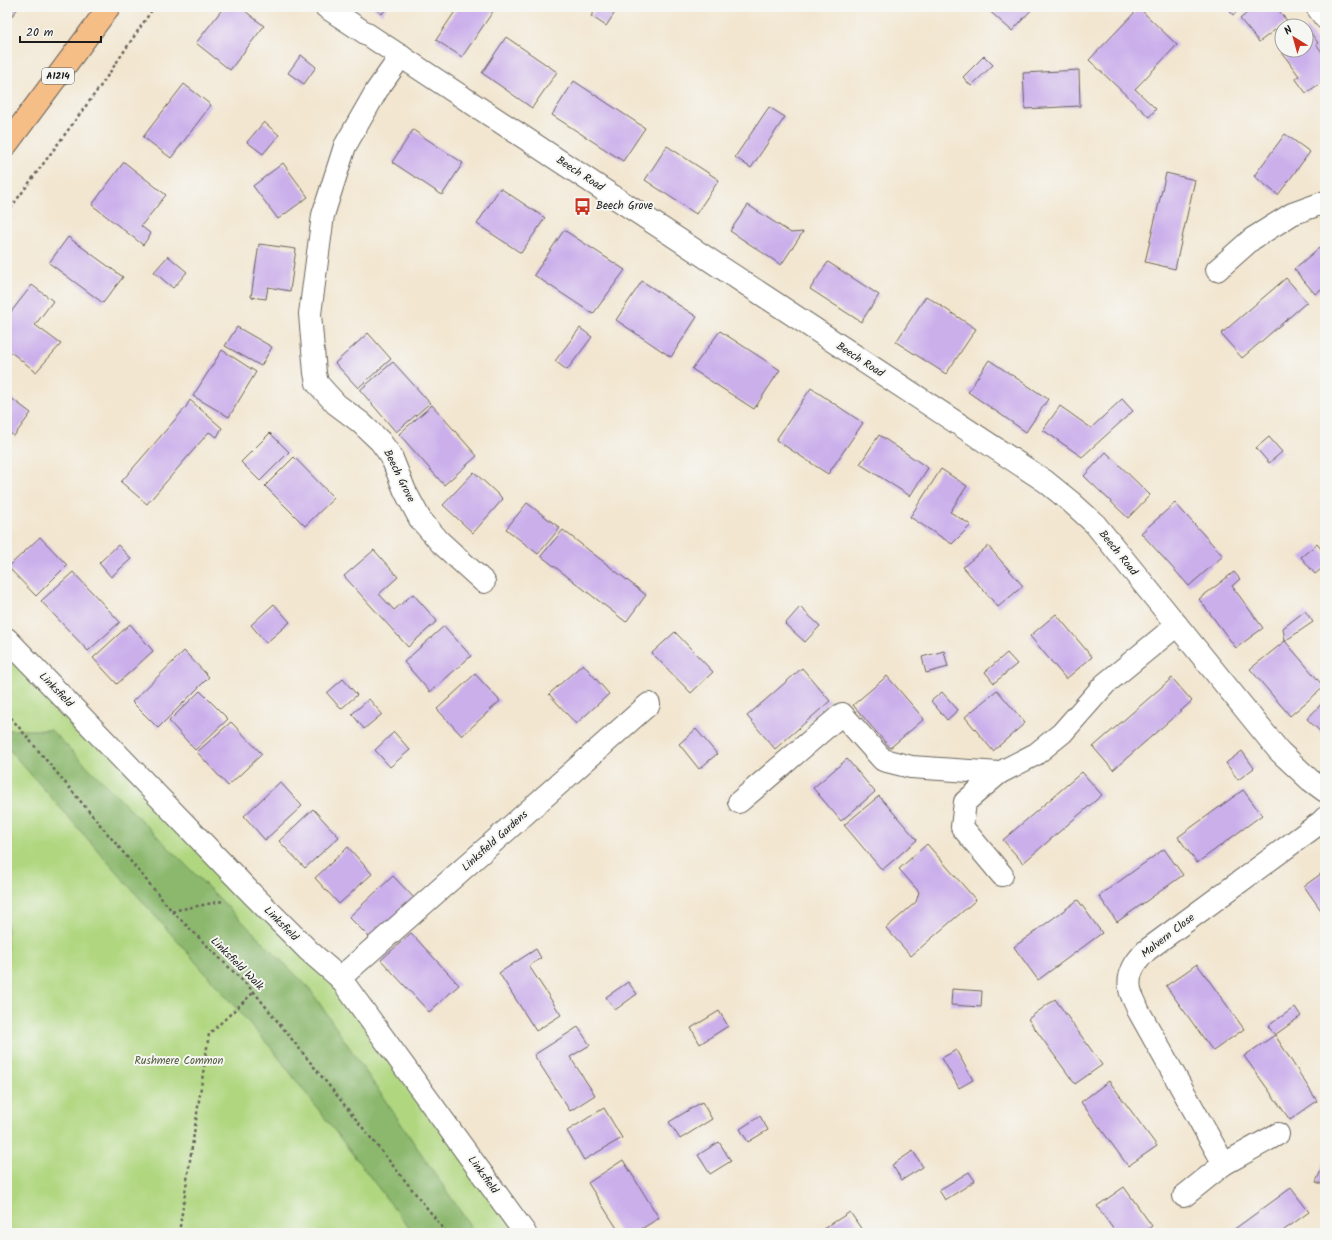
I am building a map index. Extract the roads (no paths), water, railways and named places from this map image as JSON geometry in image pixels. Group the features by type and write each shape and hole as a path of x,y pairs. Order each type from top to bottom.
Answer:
{"main road":[{"name":"A1214","path":"7,144 109,7"}],"street":[{"name":"Beech Road","path":"326,7 1045,481 1071,502 1094,524 1279,751 1325,792"},
{"path":"1317,7 1325,18"},
{"name":"Beech Grove","path":"401,56 377,90 345,146 323,215 310,314 315,373 317,383 336,404 360,422 388,451 405,491 420,519 440,542 484,582"},
{"path":"1217,270 1252,239 1292,214 1325,202"},
{"path":"1002,875 962,827 966,802 999,773 1036,754 1062,733 1105,684 1177,626"},
{"name":"Linksfield","path":"7,639 253,895 309,951 340,978 525,1233"},
{"name":"Linksfield Gardens","path":"340,978 649,704"},
{"path":"739,802 842,714 883,760 911,767 999,773"},
{"name":"Malvern Close","path":"1224,1164 1138,1010 1130,989 1130,974 1137,960 1147,950 1325,818"},
{"path":"1184,1196 1224,1164 1278,1134"}],"place":[{"name":"Beech Grove","path":"583,206"}],"park label":[{"name":"Rushmere Common","path":"179,1061"}]}
